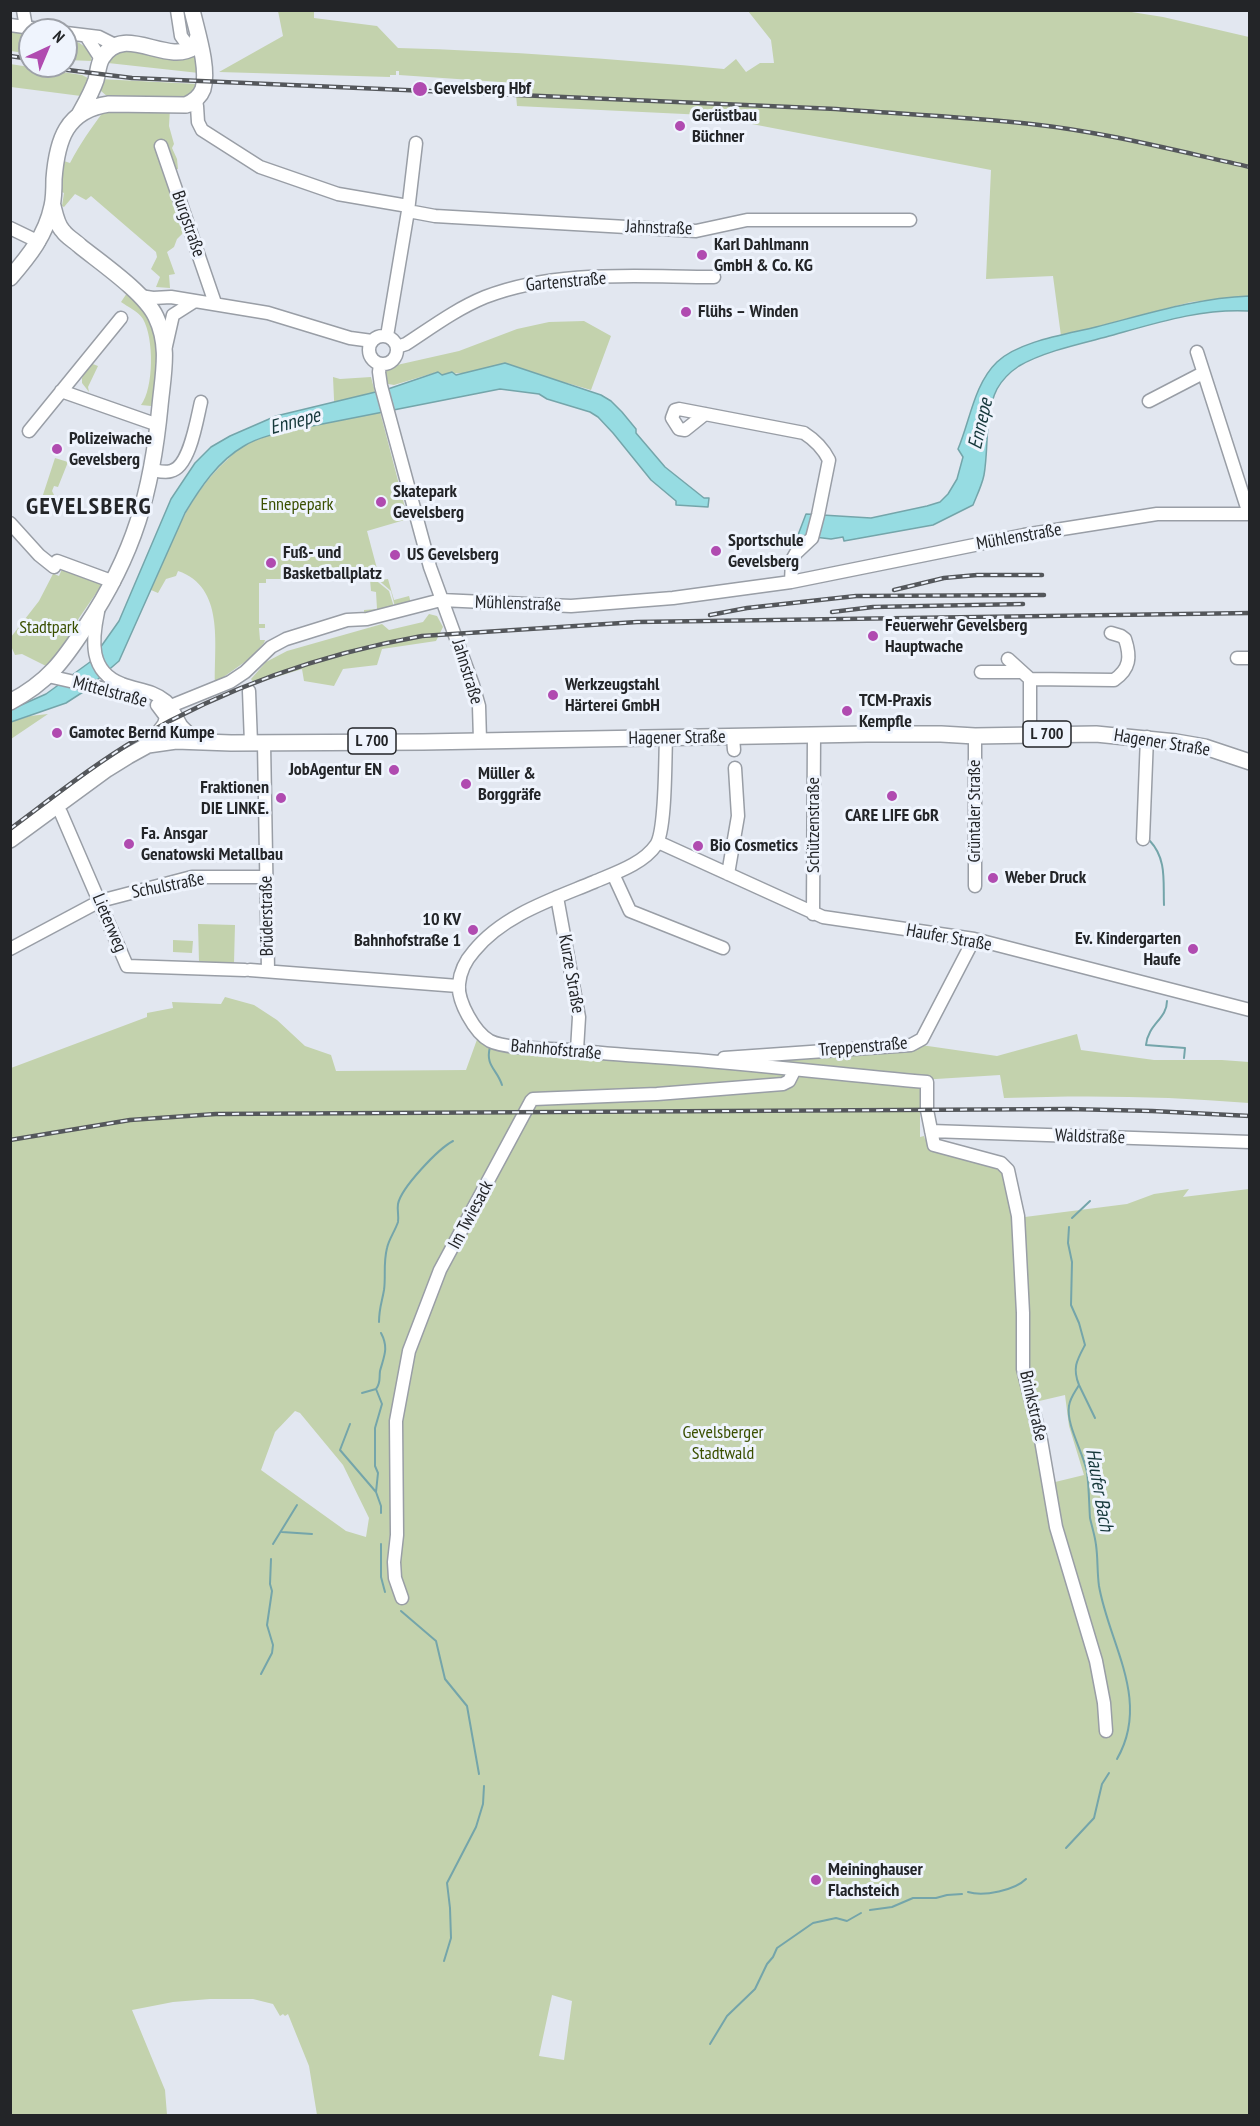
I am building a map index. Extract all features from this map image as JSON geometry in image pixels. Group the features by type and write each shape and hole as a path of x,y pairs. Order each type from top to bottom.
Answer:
{"main road":[{"path":"79,115 100,105 109,104 191,106 202,92 203,69 203,51 192,10"},
{"path":"39,242 52,206 55,166 60,142 70,124 79,115 96,82 101,59 107,51 115,45 133,43 155,50 191,50 197,44 198,36"},
{"path":"191,50 198,56 203,69"},
{"path":"96,82 98,95 109,104"},
{"path":"10,702 27,693 63,661 114,582 135,535 152,470 166,345 155,314 140,296 63,231 52,206"},
{"path":"10,278 39,242 54,231 63,231"},
{"name":"Hagener Straße","path":"56,806 107,769 148,745 176,741 257,743 666,738 734,744 814,736 1096,734 1147,738 1205,747 1250,762"},
{"name":"L 700","path":"10,840 56,806"}],"street":[{"path":"177,10 181,36 191,50"},
{"path":"78,35 99,37 115,45"},
{"path":"86,36 101,59"},
{"path":"172,51 181,36"},
{"name":"Jahnstraße","path":"191,106 202,130 260,167 338,194 408,208 435,216 696,231 747,220 910,220"},
{"path":"387,336 416,143"},
{"name":"Burgstraße","path":"160,146 215,303"},
{"path":"10,228 39,242"},
{"name":"Gartenstraße","path":"397,347 406,344 468,305 522,285 576,278 714,277"},
{"path":"140,296 171,297 268,313 350,338 371,347"},
{"path":"166,345 173,315 195,301"},
{"path":"29,430 121,318"},
{"path":"387,336 397,347 397,352 389,363 380,364 371,358 371,347 377,337 387,336"},
{"path":"1197,352 1249,514"},
{"name":"Jahnstraße","path":"380,364 381,386 430,567 460,644 479,706 480,740"},
{"path":"1149,401 1203,373"},
{"path":"62,391 158,425"},
{"path":"152,470 171,471 176,469 186,457 201,402"},
{"path":"705,414 804,433 816,441 825,452 829,460 812,538 792,560 791,582"},
{"name":"Mühlenstraße","path":"168,712 230,682 245,672 271,647 286,639 347,620 377,617 441,600 571,606 673,598 791,582 1024,535 1157,514 1249,514"},
{"path":"10,523 46,562 54,567 57,561 114,582"},
{"name":"Mittelstraße","path":"99,608 93,638 93,652 101,668 122,684 151,692 168,712 176,741"},
{"path":"981,672 1114,680 1126,670 1128,661 1125,639 1111,633"},
{"path":"1008,659 1026,675 1030,734"},
{"name":"Mittelstraße","path":"48,676 148,699 168,712"},
{"name":"Brüderstraße","path":"249,691 257,743 266,877 268,970 458,986"},
{"path":"168,712 198,742"},
{"name":"Mittelstraße","path":"148,745 164,724 168,712"},
{"name":"Schützenstraße","path":"813,914 814,736"},
{"name":"Grüntaler Straße","path":"975,736 975,886"},
{"path":"458,986 467,960 497,928 557,897 613,874 651,852 658,842 665,786 666,738"},
{"path":"1143,839 1147,738"},
{"path":"728,874 738,816 735,768"},
{"name":"Lieterweg","path":"56,806 62,813 127,966 268,970"},
{"name":"Haufer Straße","path":"658,842 813,914 834,920 974,939 1250,1010"},
{"path":"613,874 630,911 723,948"},
{"name":"Schulstraße","path":"10,949 100,901 192,877 266,877"},
{"name":"Kurze Straße","path":"557,897 579,1017 577,1050"},
{"name":"Treppenstraße","path":"690,1060 911,1045 922,1039 974,939"},
{"name":"Bahnhofstraße","path":"458,986 461,999 479,1034 500,1045 927,1082 927,1110 931,1131"},
{"name":"Im Twiesack","path":"402,1598 395,1578 394,1562 397,1535 396,1421 409,1351 440,1270 531,1101 533,1099 657,1094 783,1084 789,1081 794,1071"},
{"name":"Waldstraße","path":"931,1131 1250,1142"},
{"name":"Brinkstraße","path":"931,1131 934,1145 1001,1162 1008,1170 1018,1216 1023,1313 1023,1369 1041,1440 1056,1527 1096,1661 1104,1702 1106,1731"}],"green space":[{"path":"1119,10 1163,17 1249,37 1249,296 1191,302 1061,336 1053,276 986,279 991,170 705,115 517,106 515,83 399,75 399,71 390,77 219,72 283,36 278,11 314,11 314,18 377,26 398,48 561,56 724,69 736,59 746,72 760,63 774,63 771,40 748,11"},
{"path":"10,29 18,30 18,52 11,51"},
{"path":"78,43 86,48 92,61 78,60"},
{"path":"120,48 195,57 199,73 108,63"},
{"path":"10,64 18,65 18,78 78,78 78,74 88,78 81,96 11,87"},
{"path":"99,79 198,84 198,88 189,97 108,97 101,91"},
{"path":"170,108 169,126 178,169 166,173 186,230 177,239 174,247 167,252 175,274 169,275 170,288 156,287 160,277 151,269 157,257 156,252 91,196 86,200 75,194 64,207 62,206 64,193 60,191 59,167 64,161 70,163 104,111"},
{"path":"127,293 151,313 158,334 151,406 141,405 148,387 151,363 147,327 136,311 121,302"},
{"path":"584,321 611,336 591,390 567,383 460,373 442,375 437,372 394,385 388,384 385,374 388,367 459,351 517,329 549,322"},
{"path":"90,363 98,366 88,387 89,392 82,383 82,378"},
{"name":"Ennepepark","path":"333,377 340,379 371,377 408,519 367,531 380,580 388,579 394,600 409,596 411,603 395,607 391,591 375,577 373,578 389,591 394,607 364,613 364,610 377,609 376,592 371,591 370,579 266,579 266,583 259,583 259,624 265,624 265,628 259,628 260,640 265,640 264,643 249,659 215,683 214,618 203,590 193,579 178,571 176,576 166,579 158,593 151,590 191,504 213,474 234,453 245,445 267,436 335,421"},
{"path":"55,458 68,462 58,487 54,486 52,491 54,495 49,506 40,504"},
{"name":"Stadtpark","path":"62,569 100,583 101,586 74,627 71,640 50,668 22,654 15,655 11,646 11,637 39,601 55,570 54,574 59,576"},
{"path":"429,614 437,616 443,627 436,641 382,649 377,665 343,669 334,686 304,681 302,669 254,684 251,679 266,662 287,651 382,624 389,630 423,622"},
{"path":"48,714 11,739 11,722 30,716"},
{"path":"198,924 235,925 234,963 199,962"},
{"path":"173,940 193,941 192,953 173,952"},
{"name":"Gevelsberger Stadtwald","path":"225,997 254,1005 277,1020 305,1046 331,1055 336,1071 466,1070 479,1034 489,1041 690,1060 914,1044 997,1056 1077,1034 1081,1050 1154,1060 1249,1062 1249,1103 1126,1097 1004,1098 1000,1075 920,1080 920,1137 924,1136 925,1139 1001,1160 1017,1218 1127,1204 1154,1194 1189,1189 1183,1197 1249,1189 1249,2115 317,2115 309,2066 288,2014 280,2016 273,2004 253,1999 210,1999 173,2002 132,2010 165,2090 167,2115 11,2116 11,1068 147,1017 147,1013 173,1008 172,1002 221,1004","holes":["1065,1395 1069,1426 1084,1475 1051,1483 1035,1402","295,1411 300,1413 343,1465 369,1518 366,1537 346,1531 261,1470 275,1432","552,1995 572,2001 564,2060 539,2056"]}],"water":[{"name":"Ennepe","path":"1249,296 1249,311 1195,314 1159,322 1050,353 1016,368 1001,382 993,399 988,420 984,475 973,505 933,525 844,541 843,537 831,539 798,535 806,514 871,518 940,502 957,479 963,457 958,449 973,403 989,371 1006,355 1044,339 1172,307"},
{"name":"Ennepe","path":"505,363 601,395 611,401 665,467 704,498 709,498 708,507 676,505 676,501 651,480 598,417 539,394 500,389 264,437 244,446 226,459 197,494 185,513 119,661 83,692 66,703 11,722 10,710 46,694 101,654 100,648 119,621 171,499 195,463 211,447 276,416 388,389 438,372 442,375 452,372 456,375"}],"waterway":[{"name":"Haufer Bach","path":"1150,841 1162,863 1164,905"},
{"name":"Haufer Bach","path":"1167,1001 1164,1013 1150,1032 1146,1045 1185,1048 1184,1058"},
{"path":"490,1047 490,1063 502,1085"},
{"path":"379,1322 385,1285 386,1254 398,1222 398,1206 401,1197 421,1170 453,1141"},
{"name":"Haufer Bach","path":"1072,1218 1090,1201"},
{"name":"Haufer Bach","path":"1069,1227 1068,1243 1072,1262 1071,1305 1085,1345 1076,1364 1079,1385 1070,1400 1070,1422 1087,1472 1090,1518 1096,1545 1099,1586 1129,1694 1130,1715 1126,1737 1117,1759"},
{"path":"381,1333 385,1343 385,1352 376,1389 382,1404 375,1428 375,1466 378,1473 376,1492 381,1513"},
{"path":"1079,1385 1095,1418"},
{"path":"362,1393 376,1389"},
{"path":"350,1424 340,1450 376,1492"},
{"path":"273,1544 297,1505"},
{"path":"282,1532 312,1534"},
{"path":"381,1544 381,1577 385,1592"},
{"path":"261,1674 272,1653 273,1645 267,1625 272,1591 271,1559"},
{"path":"401,1611 436,1641 445,1679 467,1706 479,1774"},
{"name":"Haufer Bach","path":"1066,1848 1094,1818 1102,1784 1109,1773"},
{"path":"444,1961 451,1938 447,1883 476,1827 483,1804 484,1786"},
{"name":"Haufer Bach","path":"968,1892 982,1894 999,1891 1015,1886 1026,1879"},
{"name":"Haufer Bach","path":"870,1910 892,1907 913,1898 936,1898 962,1894"},
{"name":"Haufer Bach","path":"710,2044 727,2016 755,1989 777,1948 813,1923 836,1918 847,1921 861,1913"}],"railway":[{"path":"10,56 18,57"},
{"path":"78,71 132,78 836,109 982,119 1086,132 1250,167"},
{"path":"894,590 944,578 977,575 1042,575"},
{"path":"710,615 747,608 856,596 1044,595"},
{"path":"832,612 873,607 1023,604"},
{"path":"10,829 121,749 204,704 311,663 422,636 637,622 1250,613"},
{"path":"10,1140 130,1120 216,1114 1069,1109 1250,1116"}],"place":[{"name":"Gevelsberg Hbf","path":"420,89"},
{"name":"Gerüstbau Büchner","path":"680,126"},
{"name":"Karl Dahlmann GmbH & Co. KG","path":"702,255"},
{"name":"Flühs – Winden","path":"686,312"},
{"name":"Polizeiwache Gevelsberg","path":"57,449"},
{"name":"Skatepark Gevelsberg","path":"381,502"},
{"name":"Sportschule Gevelsberg","path":"716,551"},
{"name":"US Gevelsberg","path":"395,555"},
{"name":"Fuß- und Basketballplatz","path":"271,563"},
{"name":"Feuerwehr Gevelsberg Hauptwache","path":"873,636"},
{"name":"Werkzeugstahl Härterei GmbH","path":"553,695"},
{"name":"TCM-Praxis Kempfle","path":"847,711"},
{"name":"Gamotec Bernd Kumpe","path":"57,733"},
{"name":"JobAgentur EN","path":"394,770"},
{"name":"Müller & Borggräfe","path":"466,784"},
{"name":"CARE LIFE GbR","path":"892,796"},
{"name":"Fraktionen DIE LINKE.","path":"281,798"},
{"name":"Fa. Ansgar Genatowski Metallbau","path":"129,844"},
{"name":"Bio Cosmetics","path":"698,846"},
{"name":"Weber Druck","path":"993,878"},
{"name":"10 KV Bahnhofstraße 1","path":"473,930"},
{"name":"Ev. Kindergarten Haufe","path":"1193,949"},
{"name":"Meininghauser Flachsteich","path":"816,1880"}],"district":[{"name":"GEVELSBERG","path":"89,507"}]}
